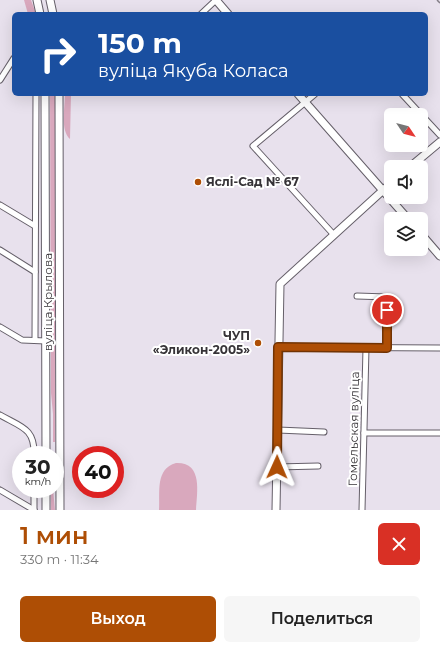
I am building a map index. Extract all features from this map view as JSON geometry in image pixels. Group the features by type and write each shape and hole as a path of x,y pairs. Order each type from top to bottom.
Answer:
{"main road":[{"path":"37,0 40,12"},
{"path":"50,0 53,12"},
{"path":"216,0 226,12"},
{"name":"вуліца Крылова","path":"45,96 46,446"},
{"name":"вуліца Крылова","path":"59,96 60,446"},
{"path":"300,96 402,212"},
{"path":"418,160 440,142"},
{"path":"276,510 280,284 383,190"},
{"path":"428,242 440,256"},
{"path":"46,498 46,510"},
{"name":"вуліца Крылова","path":"60,498 60,510"}],"street":[{"path":"203,12 216,0"},
{"path":"0,80 2,74 12,61"},
{"path":"35,339 36,96"},
{"path":"312,96 253,146 334,235"},
{"path":"404,96 440,135"},
{"path":"0,206 35,226"},
{"path":"0,250 35,272"},
{"path":"357,296 387,297 387,348"},
{"path":"0,327 22,340 35,339 46,341"},
{"path":"278,347 440,348"},
{"name":"Гомельская вуліца","path":"362,510 366,348"},
{"path":"0,415 28,431 33,437 34,446"},
{"path":"278,430 324,432"},
{"path":"364,433 440,434"},
{"path":"277,467 318,466"},
{"path":"0,490 34,510"},
{"path":"34,498 34,510"}],"shaded area":[{"path":"24,0 31,0 35,12 27,12"},
{"path":"50,96 55,96 55,442 53,442 51,393"},
{"path":"65,96 71,96 70,139 65,130"},
{"path":"176,463 185,464 191,467 194,473 197,487 196,510 159,510 159,489 162,476 169,466"},
{"path":"51,498 54,498 55,510 51,510"}],"railway":[{"path":"437,0 440,3"}],"place":[{"name":"Яслі-Сад № 67","path":"198,182"},
{"name":"ЧУП «Эликон-2005»","path":"258,343"}],"route":[{"path":"277,467 278,347 387,348 387,310"}]}
